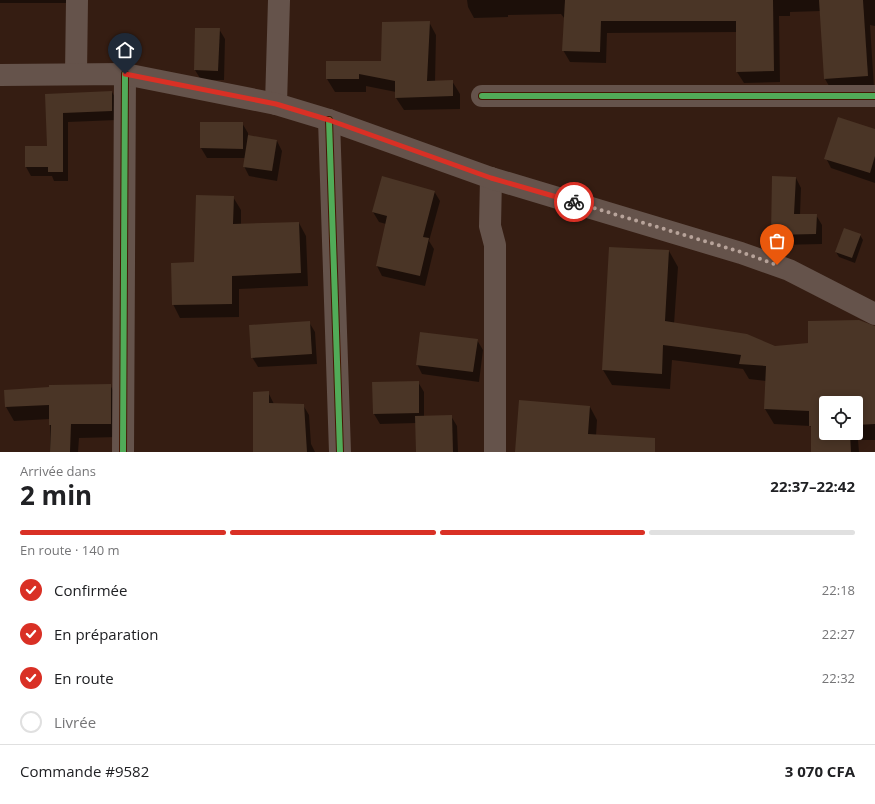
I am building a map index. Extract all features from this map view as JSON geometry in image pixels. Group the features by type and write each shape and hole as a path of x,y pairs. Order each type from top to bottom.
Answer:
{"street":[{"path":"76,74 77,0"},
{"path":"276,104 279,0"},
{"path":"123,452 125,74"},
{"path":"0,75 125,74 276,104 329,120 491,178 741,252 789,270 875,314"},
{"path":"482,96 875,96"},
{"path":"329,120 340,452"},
{"path":"491,178 490,226 495,245 495,452"}],"building":[{"path":"565,0 773,0 774,71 736,72 736,21 601,21 600,52 562,51"},
{"path":"819,0 863,0 868,76 824,79"},
{"path":"430,21 427,81 453,80 453,96 395,98 395,81 359,74 359,79 326,79 326,61 381,61 382,22"},
{"path":"195,28 220,28 218,71 194,70"},
{"path":"112,91 112,111 63,113 63,172 48,172 48,167 25,167 25,146 47,146 45,94"},
{"path":"838,117 875,129 875,156 870,173 824,159"},
{"path":"200,122 243,122 243,149 200,148"},
{"path":"248,135 277,140 272,171 243,167"},
{"path":"382,176 435,191 423,237 429,238 420,276 376,266 387,216 372,212"},
{"path":"772,176 796,177 794,214 817,214 816,234 771,235"},
{"path":"196,195 234,196 233,224 299,222 301,273 232,276 232,304 172,305 171,263 194,262"},
{"path":"844,228 861,234 852,258 835,252"},
{"path":"609,247 669,250 665,321 747,334 775,346 808,343 808,321 859,320 875,326 875,424 863,425 863,396 819,396 819,440 850,440 851,452 811,452 811,426 809,426 809,411 764,409 766,366 739,364 741,355 663,345 662,374 602,370"},
{"path":"310,321 312,354 251,358 249,325"},
{"path":"420,332 478,339 473,372 416,365"},
{"path":"419,381 419,413 373,414 372,382"},
{"path":"111,384 111,424 71,424 70,452 50,452 51,425 49,425 49,405 5,407 4,390 49,387 49,385"},
{"path":"269,391 269,403 304,404 307,452 253,452 253,392"},
{"path":"519,400 590,406 588,434 655,438 655,452 515,452"},
{"path":"452,415 453,452 416,452 415,416"}],"cycle path":[{"path":"123,452 125,74"},
{"path":"482,96 875,96"},
{"path":"329,120 340,452"}],"way so far":[{"path":"574,202 741,252 777,265"}],"route":[{"path":"125,74 276,104 329,120 491,178 574,202"}]}
